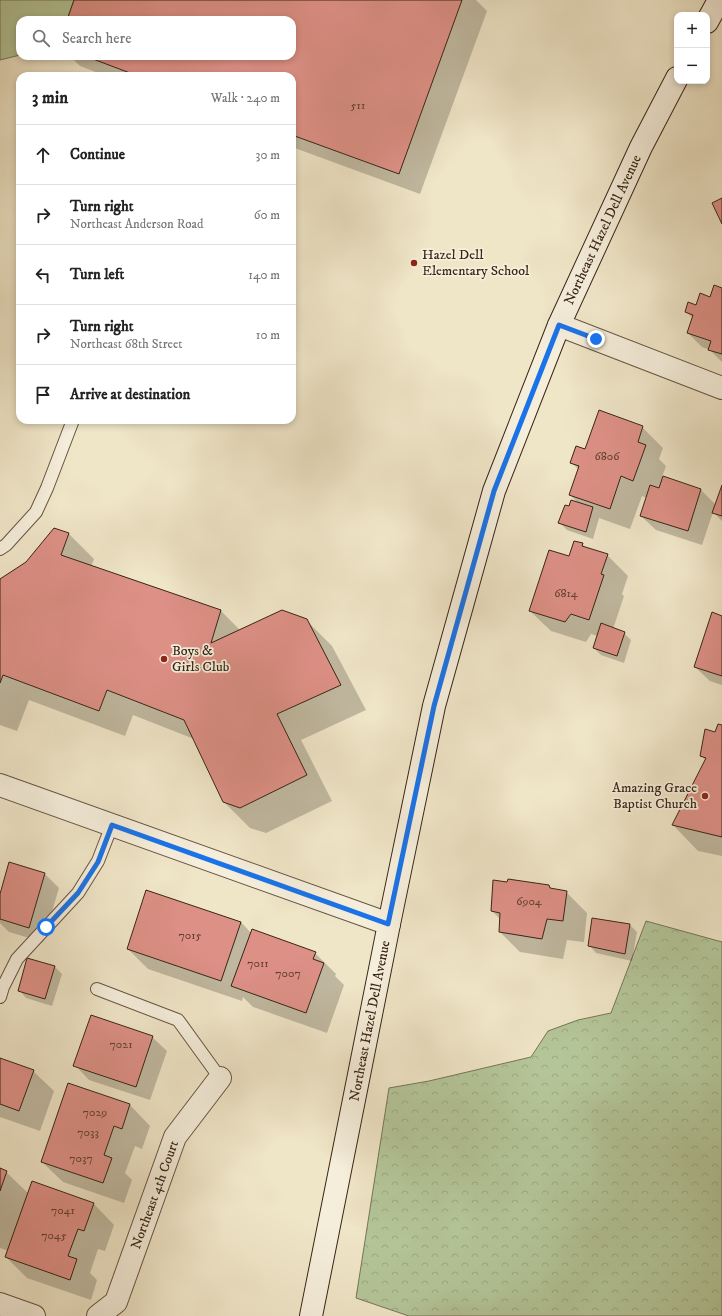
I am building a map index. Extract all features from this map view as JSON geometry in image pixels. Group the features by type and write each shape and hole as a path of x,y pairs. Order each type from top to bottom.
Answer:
{"main road":[{"path":"710,16 718,0"},
{"name":"Northeast Hazel Dell Avenue","path":"311,1316 388,924 434,706 494,491 559,325 641,147 674,84"},
{"path":"559,325 722,388"},
{"path":"0,785 388,924"},
{"name":"Northeast 4th Court","path":"98,1316 116,1302 176,1137 220,1078"},
{"path":"0,1304 34,1316"}],"lane":[{"path":"0,549 6,545 36,512 47,488 71,424"},
{"path":"0,997 3,987 18,959 78,893 98,862 112,825"},
{"path":"97,989 178,1020 220,1078"}],"green space":[{"path":"0,0 74,0 68,16 16,16 16,56 0,60"},
{"path":"646,921 722,942 722,1316 409,1316 356,1298 389,1088 429,1081 531,1057 548,1031 578,1020 611,1013"}],"building":[{"path":"74,0 462,0 399,174 296,136 296,72 127,72 96,60 296,60 296,16 68,16"},
{"path":"722,198 722,224 712,203"},
{"path":"714,285 722,288 722,354 708,350 711,341 687,333 693,315 685,312 688,302 696,305 700,293 710,297"},
{"path":"599,410 643,426 638,442 646,445 633,481 621,476 610,509 569,495 579,466 570,463 576,446 585,449"},
{"path":"663,476 701,489 688,531 640,516 650,485 659,488"},
{"path":"722,485 722,516 712,513"},
{"path":"571,500 593,507 586,532 558,523 565,505 569,506"},
{"name":"Boys & Girls Club","path":"54,528 69,533 61,555 221,610 211,643 282,610 307,619 341,685 277,714 307,775 240,808 223,802 184,720 107,690 99,711 3,675 0,683 0,579 26,562"},
{"path":"574,541 583,543 582,546 608,554 601,574 604,575 589,620 571,614 565,622 529,611 549,550 569,556"},
{"path":"712,612 722,616 722,676 694,667"},
{"path":"601,623 625,632 617,656 593,648"},
{"name":"Amazing Grace Baptist Church","path":"718,724 722,725 722,837 672,825 706,758 700,756 705,729 715,732"},
{"path":"9,862 45,873 29,928 0,919 0,894"},
{"path":"508,879 549,885 550,888 567,891 563,921 547,919 542,939 499,932 500,913 491,911 493,880 507,882"},
{"path":"146,890 241,922 221,981 127,949"},
{"path":"592,918 630,924 625,954 588,946"},
{"path":"252,929 316,952 313,959 324,963 306,1013 231,986"},
{"path":"27,958 55,966 45,999 18,991"},
{"path":"91,1015 153,1036 136,1087 73,1066"},
{"path":"0,1058 34,1070 19,1111 0,1104"},
{"path":"68,1083 130,1104 122,1129 114,1126 104,1155 112,1158 103,1183 41,1162"},
{"path":"0,1168 7,1171 0,1191"},
{"path":"32,1181 94,1203 84,1231 78,1229 68,1256 77,1259 70,1280 5,1257"}],"place":[{"name":"Hazel Dell Elementary School","path":"414,263"},
{"name":"Boys & Girls Club","path":"164,659"},
{"name":"Amazing Grace Baptist Church","path":"705,796"}],"route":[{"path":"46,927 78,893 98,862 112,825 388,924 434,706 494,491 559,325 596,339"}]}
